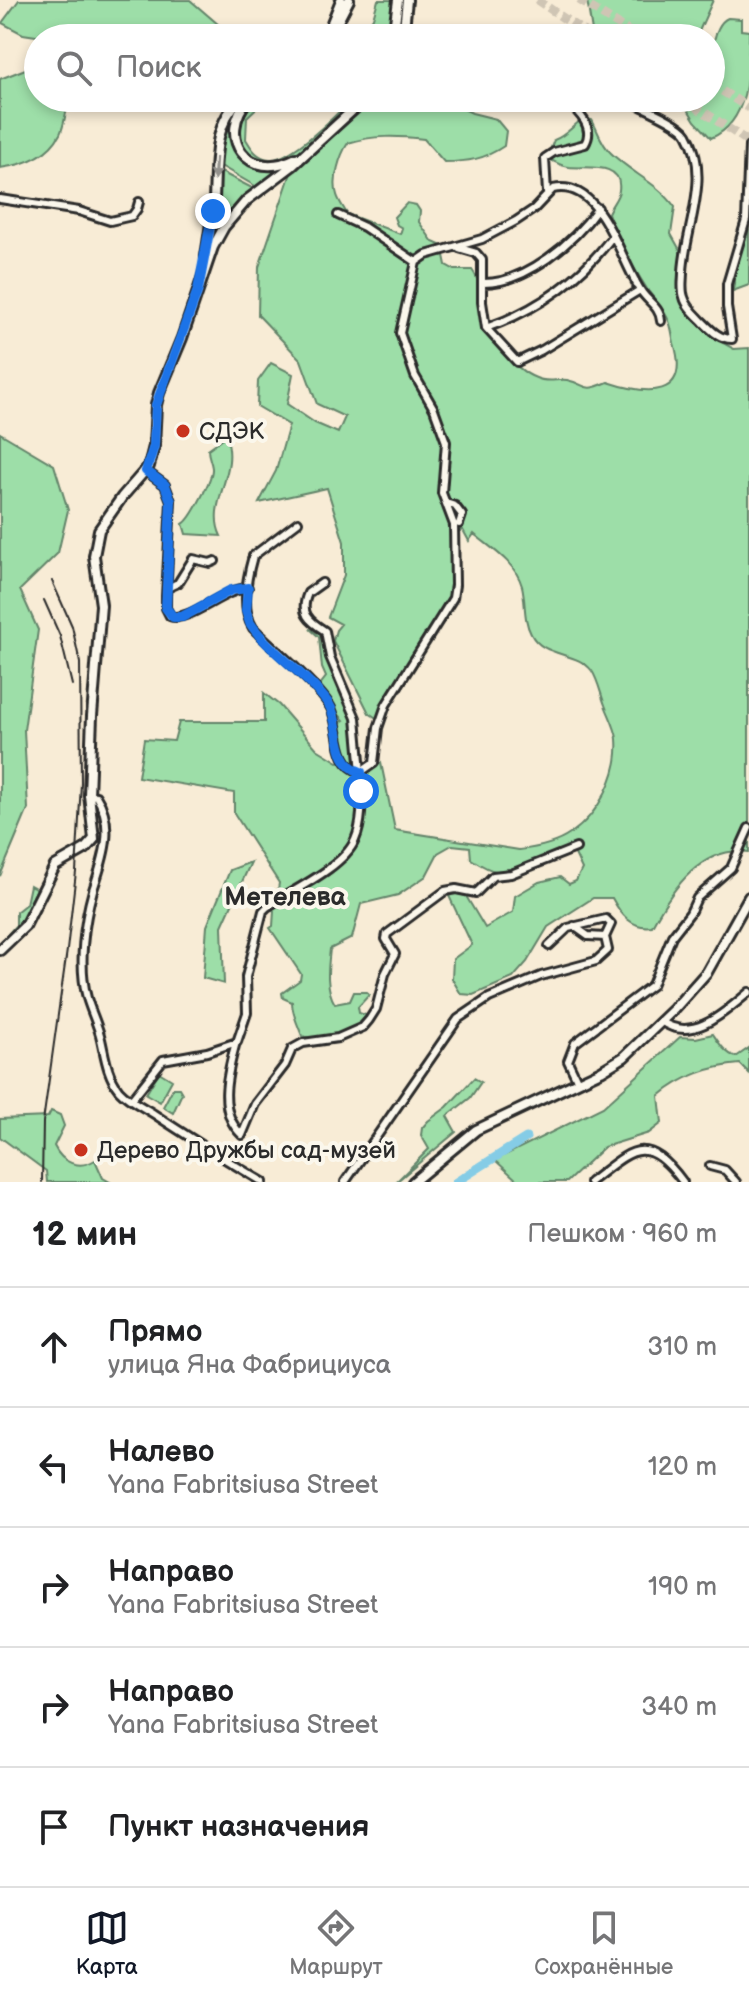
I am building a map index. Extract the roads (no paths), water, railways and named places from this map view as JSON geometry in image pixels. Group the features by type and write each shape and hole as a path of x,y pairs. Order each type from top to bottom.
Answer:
{"main road":[{"path":"332,24 341,0"},
{"path":"337,24 349,0"},
{"path":"395,24 398,0"},
{"path":"404,24 407,0"},
{"path":"203,272 213,211 217,143 229,112"},
{"path":"240,112 235,128 236,141 246,157 257,164 274,166 311,150"},
{"path":"0,950 25,926 55,866 85,849 94,839 89,795 101,605 94,568 95,542 105,519 146,471 154,446 156,405 213,247 236,211 311,150 351,112"},
{"path":"413,1182 476,1130 624,1057 707,972 749,897"}],"street":[{"path":"547,193 545,158 554,152 585,144 589,136 587,126 575,112"},
{"path":"653,112 678,124 686,133 693,153 697,186 685,244 683,294 686,303 724,339 732,339 727,284 746,220 749,146"},
{"path":"361,772 374,763 378,728 386,705 453,598 455,585 456,524 442,493 447,449 434,409 415,376 400,333 416,262 426,255 458,248 516,221 557,187 577,190 598,208 640,290 660,313 661,321"},
{"path":"0,199 79,211 110,221 132,216 139,202"},
{"path":"482,283 510,277 551,257 569,244 598,208"},
{"path":"338,215 364,227 416,262"},
{"path":"486,328 536,306 562,289 612,237"},
{"path":"458,248 482,260 482,302 486,328 517,362 640,290"},
{"path":"146,471 165,485 171,501 166,608 170,616 177,618 231,590 248,588"},
{"path":"298,522 256,553 252,561 246,611 250,623 330,706 345,759 354,770 361,772"},
{"path":"167,588 178,583 193,559 210,563 215,561"},
{"path":"322,583 308,593 305,612 311,623 325,631 330,657 352,702 361,772 358,830 348,852 337,862 263,911 246,977 247,1013 237,1042 226,1096 231,1124 242,1135 255,1104 285,1065 292,1049 303,1043 338,1038 363,1027 369,1020 376,1009 385,974 395,954 386,939 387,934 445,891 456,889 476,893 493,876 511,874 576,848"},
{"path":"89,795 96,796 101,803 107,837 89,904 83,963 84,984 101,1039 103,1057 119,1089 263,1182"},
{"path":"578,1082 568,1061 575,1043 652,985 672,936 697,898 731,868 749,828"},
{"path":"345,1182 458,1019 489,998 529,981 601,958 608,950 605,937 611,924 606,919 568,928 549,946"},
{"path":"574,926 588,936 605,937"},
{"path":"661,1021 672,1029 689,1030 718,1016 749,992"},
{"path":"132,1099 163,1060 207,1052 237,1042"},
{"path":"590,1182 624,1154 644,1150 663,1158 683,1182"},
{"path":"710,1166 725,1170 736,1182"}],"waterway":[{"path":"456,1182 526,1138"}],"tunnel":[{"path":"537,0 572,24"},
{"path":"579,0 617,24"},
{"path":"725,93 749,108"},
{"path":"704,112 749,142"}],"railway":[{"path":"42,1182 43,1122 76,872 81,783 80,663 72,626 52,581"},
{"path":"44,600 60,636 72,685"}],"place":[{"name":"СДЭК","path":"183,431"},
{"name":"Дерево Дружбы сад-музей","path":"81,1150"}],"district":[{"name":"Метелева","path":"285,897"}]}
